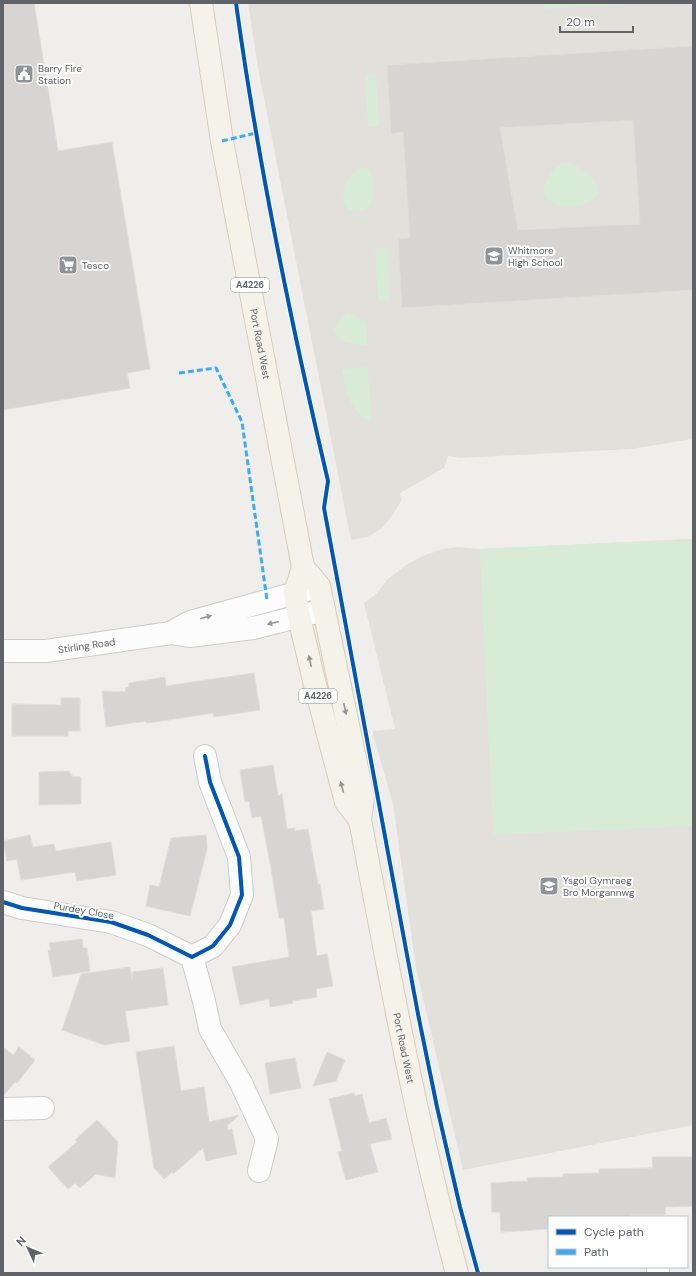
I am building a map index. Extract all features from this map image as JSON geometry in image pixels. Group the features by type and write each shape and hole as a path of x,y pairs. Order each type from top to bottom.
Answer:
{"main road":[{"name":"Port Road West","path":"201,3 222,141 303,567 319,586 363,797 360,820 407,1060 433,1181 457,1273"},
{"path":"294,592 303,567"},
{"name":"Port Road West","path":"294,592 315,684 346,802 360,820"}],"street":[{"name":"Stirling Road","path":"171,633 190,622 319,586"},
{"name":"Stirling Road","path":"3,651 46,651 171,633 190,636 253,628 324,610"},
{"path":"205,756 210,782 239,858 242,895 230,925 222,936 213,946 192,956 210,1029 241,1083 267,1139 259,1171"},
{"name":"Purdey Close","path":"3,902 22,908 111,922 148,935 192,956"},
{"path":"3,1109 43,1108"}],"shaded area":[{"name":"Whitmore High School","path":"248,3 693,3 693,439 631,449 460,458 448,456 444,468 400,493 401,501 392,516 382,528 368,537 351,540 259,73"},
{"name":"Ysgol Gymraeg Bro Morgannwg","path":"693,539 693,1125 463,1170 416,968 393,804 372,731 395,729 364,603 376,594 388,579 406,565 425,555 443,549 458,547 480,549"}],"green space":[{"path":"544,3 650,3 545,9"},
{"path":"366,75 376,75 379,124 378,126 371,127 368,126 365,77"},
{"path":"562,163 571,164 588,173 596,182 598,187 596,196 590,201 581,205 571,206 552,202 546,197 544,189 547,179"},
{"path":"362,167 368,169 372,175 374,185 373,200 367,209 360,211 349,210 346,208 343,196 345,184 356,170"},
{"path":"384,247 387,249 390,297 389,300 381,301 378,299 375,250 377,248"},
{"path":"346,312 367,322 367,345 351,344 341,340 335,333 334,328"},
{"path":"368,367 371,419 369,421 362,417 353,406 347,392 342,370"},
{"path":"693,539 693,826 493,835 480,549"}],"building":[{"name":"Tesco","path":"3,3 34,3 58,151 112,142 150,369 127,373 130,388 3,410"},
{"name":"Whitmore High School","path":"693,46 693,290 402,308 398,239 410,238 403,132 391,134 387,65","holes":["633,120 640,224 518,230 500,128"]},
{"path":"254,673 260,710 214,717 213,713 162,721 146,723 146,721 106,727 102,691 126,692 125,688 129,687 129,683 165,677 166,686"},
{"path":"61,698 80,698 80,731 68,731 68,736 12,736 12,704 61,705"},
{"path":"273,765 278,796 282,794 287,829 295,828 295,831 308,829 324,909 311,911 317,956 327,954 333,986 316,989 317,997 292,1001 293,1003 270,1007 269,999 240,1005 232,967 289,957 284,918 279,918 261,816 252,818 249,801 245,802 240,770"},
{"path":"69,771 70,774 72,774 72,777 81,777 81,804 39,805 39,772"},
{"path":"30,835 33,847 54,844 56,851 111,842 116,875 77,881 75,872 21,880 17,859 7,861 3,841"},
{"path":"206,835 207,849 190,916 146,906 150,885 159,887 171,838"},
{"path":"82,939 83,948 87,948 90,971 53,977 48,950 51,950 49,943"},
{"path":"130,967 132,980 133,972 163,968 168,1005 125,1011 130,1041 104,1045 62,1030 81,974"},
{"path":"174,1046 181,1091 204,1087 209,1122 239,1115 227,1126 228,1130 232,1129 237,1154 206,1161 203,1148 173,1174 172,1172 164,1179 154,1168 136,1052"},
{"path":"3,1047 13,1055 19,1047 35,1060 17,1083 15,1082 3,1096"},
{"path":"327,1052 345,1060 336,1081 313,1086"},
{"path":"295,1058 301,1088 270,1094 265,1063"},
{"path":"354,1093 355,1096 362,1094 369,1123 386,1118 392,1139 370,1144 378,1172 346,1180 338,1152 342,1151 329,1099"},
{"path":"97,1120 118,1142 115,1178 96,1174 80,1188 75,1183 68,1189 48,1167 77,1142 75,1140"},
{"path":"652,1157 693,1157 693,1206 665,1207 665,1215 548,1216 548,1229 501,1232 500,1212 492,1212 491,1183 527,1181 527,1178 563,1177 563,1174 599,1173 599,1169 653,1168"}],"marked path":[{"path":"222,141 256,133"},
{"path":"179,373 216,368 242,422 267,600"}],"cycle path":[{"path":"236,3 254,123 276,243 328,481 324,508 418,1014 437,1107 460,1207 478,1273"},
{"path":"3,902 22,908 111,922 148,935 192,957 213,946 230,925 242,895 239,857 210,782 205,756"}],"place":[{"name":"Barry Fire Station","path":"24,74"},
{"name":"Whitmore High School","path":"494,256"},
{"name":"Tesco","path":"68,265"},
{"name":"Ysgol Gymraeg Bro Morgannwg","path":"549,886"}]}
